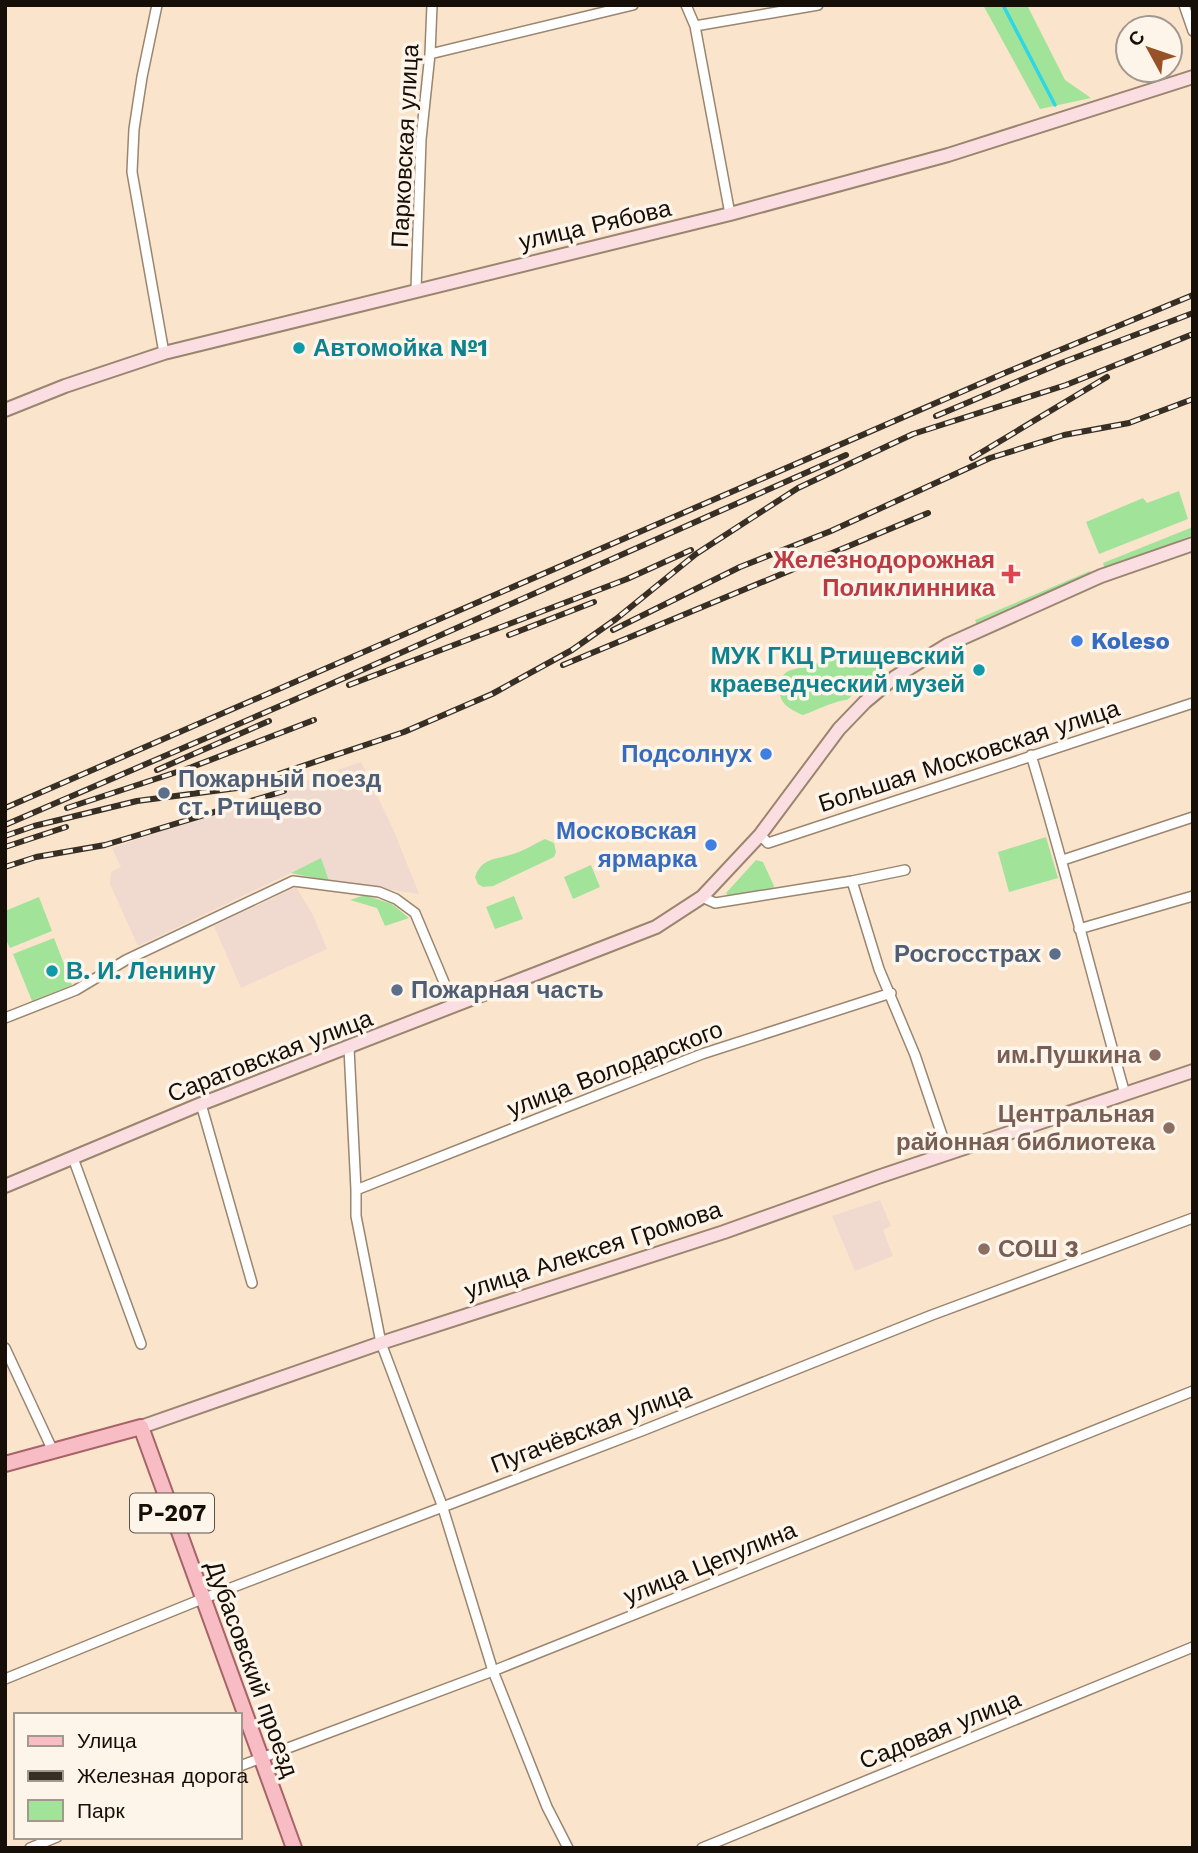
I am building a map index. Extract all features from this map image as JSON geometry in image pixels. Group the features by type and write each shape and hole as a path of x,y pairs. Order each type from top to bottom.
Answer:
{"main road":[{"name":"улица Алексея Громова","path":"5,1464 141,1427"},
{"name":"Дубасовский проезд","path":"141,1427 294,1848"}],"street":[{"path":"157,5 138,103 132,172 164,353"},
{"name":"Парковская улица","path":"416,290 421,139 432,5"},
{"path":"430,54 633,5"},
{"path":"686,5 695,26 730,214"},
{"path":"695,26 818,5"},
{"path":"1184,5 1193,31"},
{"name":"улица Рябова","path":"5,410 65,386 164,353 730,214 948,155 1193,77"},
{"name":"Саратовская улица","path":"5,1186 201,1104 656,928 702,897 760,835 839,729 864,702 895,677 947,645 1101,576 1193,544"},
{"name":"Большая Московская улица","path":"760,835 768,843 1193,703"},
{"path":"1031,755 1063,860 1079,929 1125,1094"},
{"path":"1063,860 1193,817"},
{"path":"702,897 715,903 905,870"},
{"path":"5,1018 76,990 126,960 293,881 379,892 396,899 415,913 454,1006"},
{"path":"852,881 879,969 915,1055 948,1153"},
{"path":"1079,929 1193,896"},
{"name":"улица Володарского","path":"356,1190 702,1054 891,993"},
{"path":"349,1048 356,1216 382,1343 442,1506 493,1671 547,1807 568,1848"},
{"name":"улица Алексея Громова","path":"141,1427 382,1343 724,1232 1193,1071"},
{"path":"201,1104 252,1283"},
{"path":"73,1158 141,1344"},
{"name":"Пугачёвская улица","path":"5,1679 202,1599 644,1430 932,1315 1193,1218"},
{"path":"5,1348 52,1451"},
{"name":"улица Цепулина","path":"242,1765 493,1671 1193,1391"},
{"name":"Садовая улица","path":"702,1848 1193,1647"},
{"path":"30,1848 52,1839"}],"shaded area":[{"path":"361,762 394,831 419,894 329,881 320,859 138,946 110,884 111,872 121,867 112,848"},
{"path":"296,887 313,915 327,949 241,988 214,926"},
{"path":"880,1200 891,1226 883,1230 893,1256 855,1271 832,1216"}],"green space":[{"path":"983,5 1027,5 1065,80 1091,98 1040,109"},
{"path":"1179,491 1188,519 1099,554 1086,522 1143,498 1147,503"},
{"path":"1193,527 1193,535 1105,570 1103,563"},
{"path":"1090,571 1092,576 977,625 975,620"},
{"path":"835,653 890,661 847,700 803,715 785,704 780,694 780,684 785,673 816,664"},
{"path":"1046,837 1058,878 1009,892 998,852"},
{"path":"545,839 554,843 554,857 493,886 483,887 478,884 475,877 486,863 517,853"},
{"path":"321,858 329,881 291,873"},
{"path":"756,860 763,862 774,886 773,890 729,899 726,893"},
{"path":"591,865 600,887 573,899 564,877"},
{"path":"365,895 392,904 409,918 385,926 377,908 350,900"},
{"path":"514,896 523,919 495,929 486,907"},
{"path":"39,897 52,931 10,948 5,938 5,911"},
{"path":"54,938 72,985 32,1001 13,954"}],"waterway":[{"path":"1003,5 1055,105"}],"railway":[{"path":"5,808 1007,372 1193,295"},
{"path":"936,416 1061,363 1193,313"},
{"path":"5,836 34,826 137,801 237,788 404,732 492,694 572,650 616,619 696,554 798,488 913,434 1066,385 1193,334"},
{"path":"972,458 1107,377"},
{"path":"613,630 740,567 831,531 990,458 1064,435 1129,423 1193,399"},
{"path":"5,825 324,687 846,455"},
{"path":"563,665 928,513"},
{"path":"349,685 627,579 691,550"},
{"path":"509,635 594,602"},
{"path":"67,808 192,767 314,720"},
{"path":"157,770 269,721"},
{"path":"5,867 36,857 105,845 284,791"},
{"path":"5,847 66,827"}],"place":[{"name":"Автомойка №1","path":"299,348"},
{"name":"Железнодорожная Поликлинника","path":"1011,574"},
{"name":"Koleso","path":"1077,641"},
{"name":"МУК ГКЦ Ртищевский краеведческий музей","path":"979,670"},
{"name":"Подсолнух","path":"766,754"},
{"name":"Пожарный поезд ст. Ртищево","path":"164,793"},
{"name":"Московская ярмарка","path":"711,845"},
{"name":"Росгосстрах","path":"1055,954"},
{"name":"В. И. Ленину","path":"52,971"},
{"name":"Пожарная часть","path":"397,990"},
{"name":"им.Пушкина","path":"1155,1055"},
{"name":"Центральная районная библиотека","path":"1169,1128"},
{"name":"СОШ 3","path":"984,1249"}]}
